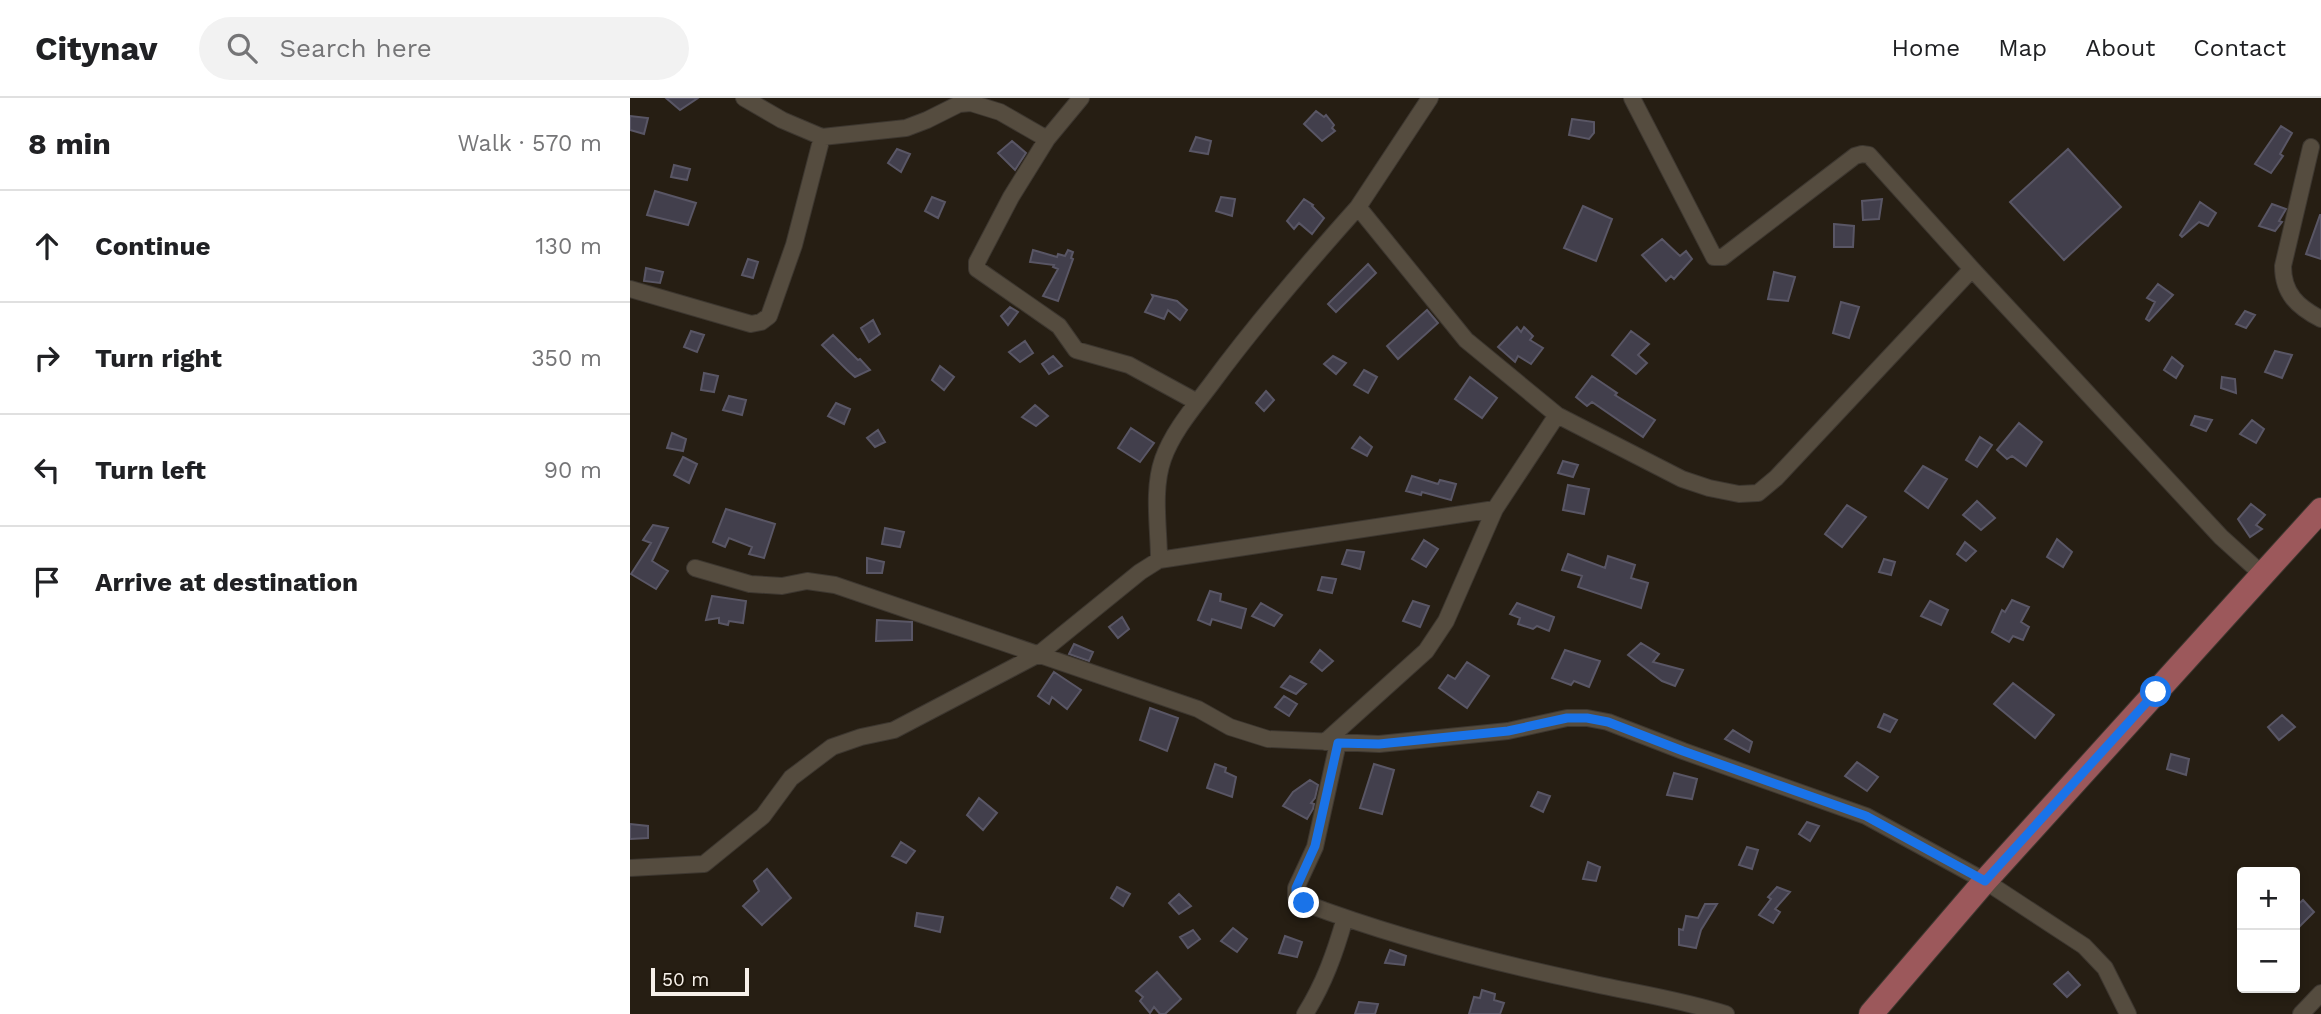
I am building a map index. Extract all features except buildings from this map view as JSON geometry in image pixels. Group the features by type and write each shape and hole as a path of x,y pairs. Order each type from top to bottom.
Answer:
{"main road":[{"path":"1871,1014 1985,881 2321,510"}],"street":[{"path":"744,98 782,120 822,137 906,128 959,104 971,103 1000,112 1047,139"},
{"path":"1081,98 1047,139 1010,197 977,262 977,269 1059,326 1076,350 1129,365 1198,402"},
{"path":"1159,560 1157,486 1162,461 1173,436 1237,348 1358,207 1430,98"},
{"path":"1632,98 1714,257 1723,257 1855,156 1863,154 1875,160 1972,269 2221,537 2263,575"},
{"path":"630,289 751,324 761,322 769,316 794,245 822,137"},
{"path":"2311,147 2283,267 2283,280 2287,292 2300,306 2321,319"},
{"path":"1358,207 1466,340 1558,415 1682,479 1727,492 1758,493 1776,478 1972,269"},
{"path":"1558,415 1494,509 1446,621 1426,651 1331,742 1315,846 1296,888 1296,898 1396,935 1578,981 1699,1005 1726,1014"},
{"path":"630,868 704,864 763,816 791,778 832,747 894,730 1039,654 1140,572 1159,560 1494,509"},
{"path":"695,568 750,584 782,586 807,581 835,585 1198,709 1230,727 1268,739 1379,744 1508,731 1567,718 1608,722 1866,816 1985,881 2084,946 2105,968 2129,1014"},
{"path":"1305,1014 1334,959 1345,918"},
{"path":"2301,1014 2321,993"}],"route":[{"path":"1304,903 1296,898 1296,888 1315,846 1338,743 1379,744 1508,731 1567,718 1608,722 1866,816 1985,881 2156,692"}]}
